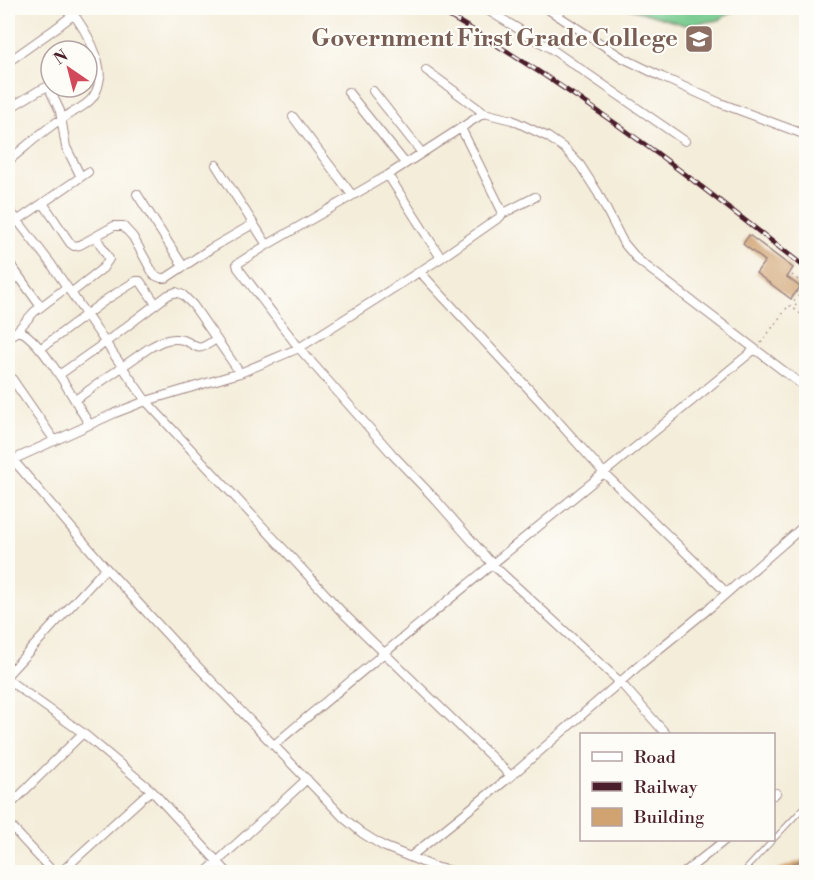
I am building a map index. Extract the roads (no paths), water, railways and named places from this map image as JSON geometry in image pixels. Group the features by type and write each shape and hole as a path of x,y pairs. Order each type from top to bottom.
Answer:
{"street":[{"path":"8,62 71,11 82,8"},
{"path":"484,8 550,48 686,141"},
{"path":"546,8 623,58 662,78 720,103 807,135"},
{"path":"71,11 88,39"},
{"path":"99,65 99,78"},
{"path":"426,70 484,113 512,120 548,137 564,148 580,165 598,193 623,242 638,260 807,388"},
{"path":"8,109 39,91"},
{"path":"374,91 422,153"},
{"path":"348,92 405,164"},
{"path":"8,227 85,175 66,147 62,118 56,99"},
{"path":"8,161 62,118 91,99"},
{"path":"484,113 387,175 238,263 238,268 298,348 493,565 620,682 664,733"},
{"path":"293,117 352,195"},
{"path":"461,128 502,214"},
{"path":"216,165 267,245"},
{"path":"387,175 441,258"},
{"path":"137,194 183,266"},
{"path":"456,873 437,868 383,846 345,819 175,643 9,459 146,401 240,373 298,348 420,272 502,214 535,197"},
{"path":"43,203 74,246 114,226 123,226 134,237 157,277 166,278 253,224"},
{"path":"8,208 87,315 146,401 342,612 510,776"},
{"path":"8,337 41,307 103,268 109,259 96,237"},
{"path":"8,261 41,307"},
{"path":"420,272 604,473 727,593"},
{"path":"8,284 18,277"},
{"path":"40,349 122,288 136,281 144,285 156,304"},
{"path":"59,375 176,292 183,295 193,305 240,373"},
{"path":"16,332 22,332 34,341 59,375 89,424"},
{"path":"75,400 149,348 170,339 183,340 200,348 216,339"},
{"path":"274,745 384,652 755,350"},
{"path":"8,373 55,441"},
{"path":"410,857 510,776 807,524"},
{"path":"8,674 106,568"},
{"path":"8,680 83,733 151,790 227,873"},
{"path":"8,807 83,733"},
{"path":"206,873 307,779"},
{"path":"61,873 151,790"},
{"path":"8,823 53,873"},
{"path":"685,873 724,841"}],"lane":[{"path":"775,839 807,805"},
{"path":"743,873 773,841"}],"railway":[{"path":"436,8 521,60 604,115 677,168 806,268"}],"place":[{"name":"Government First Grade College","path":"699,39"}]}
